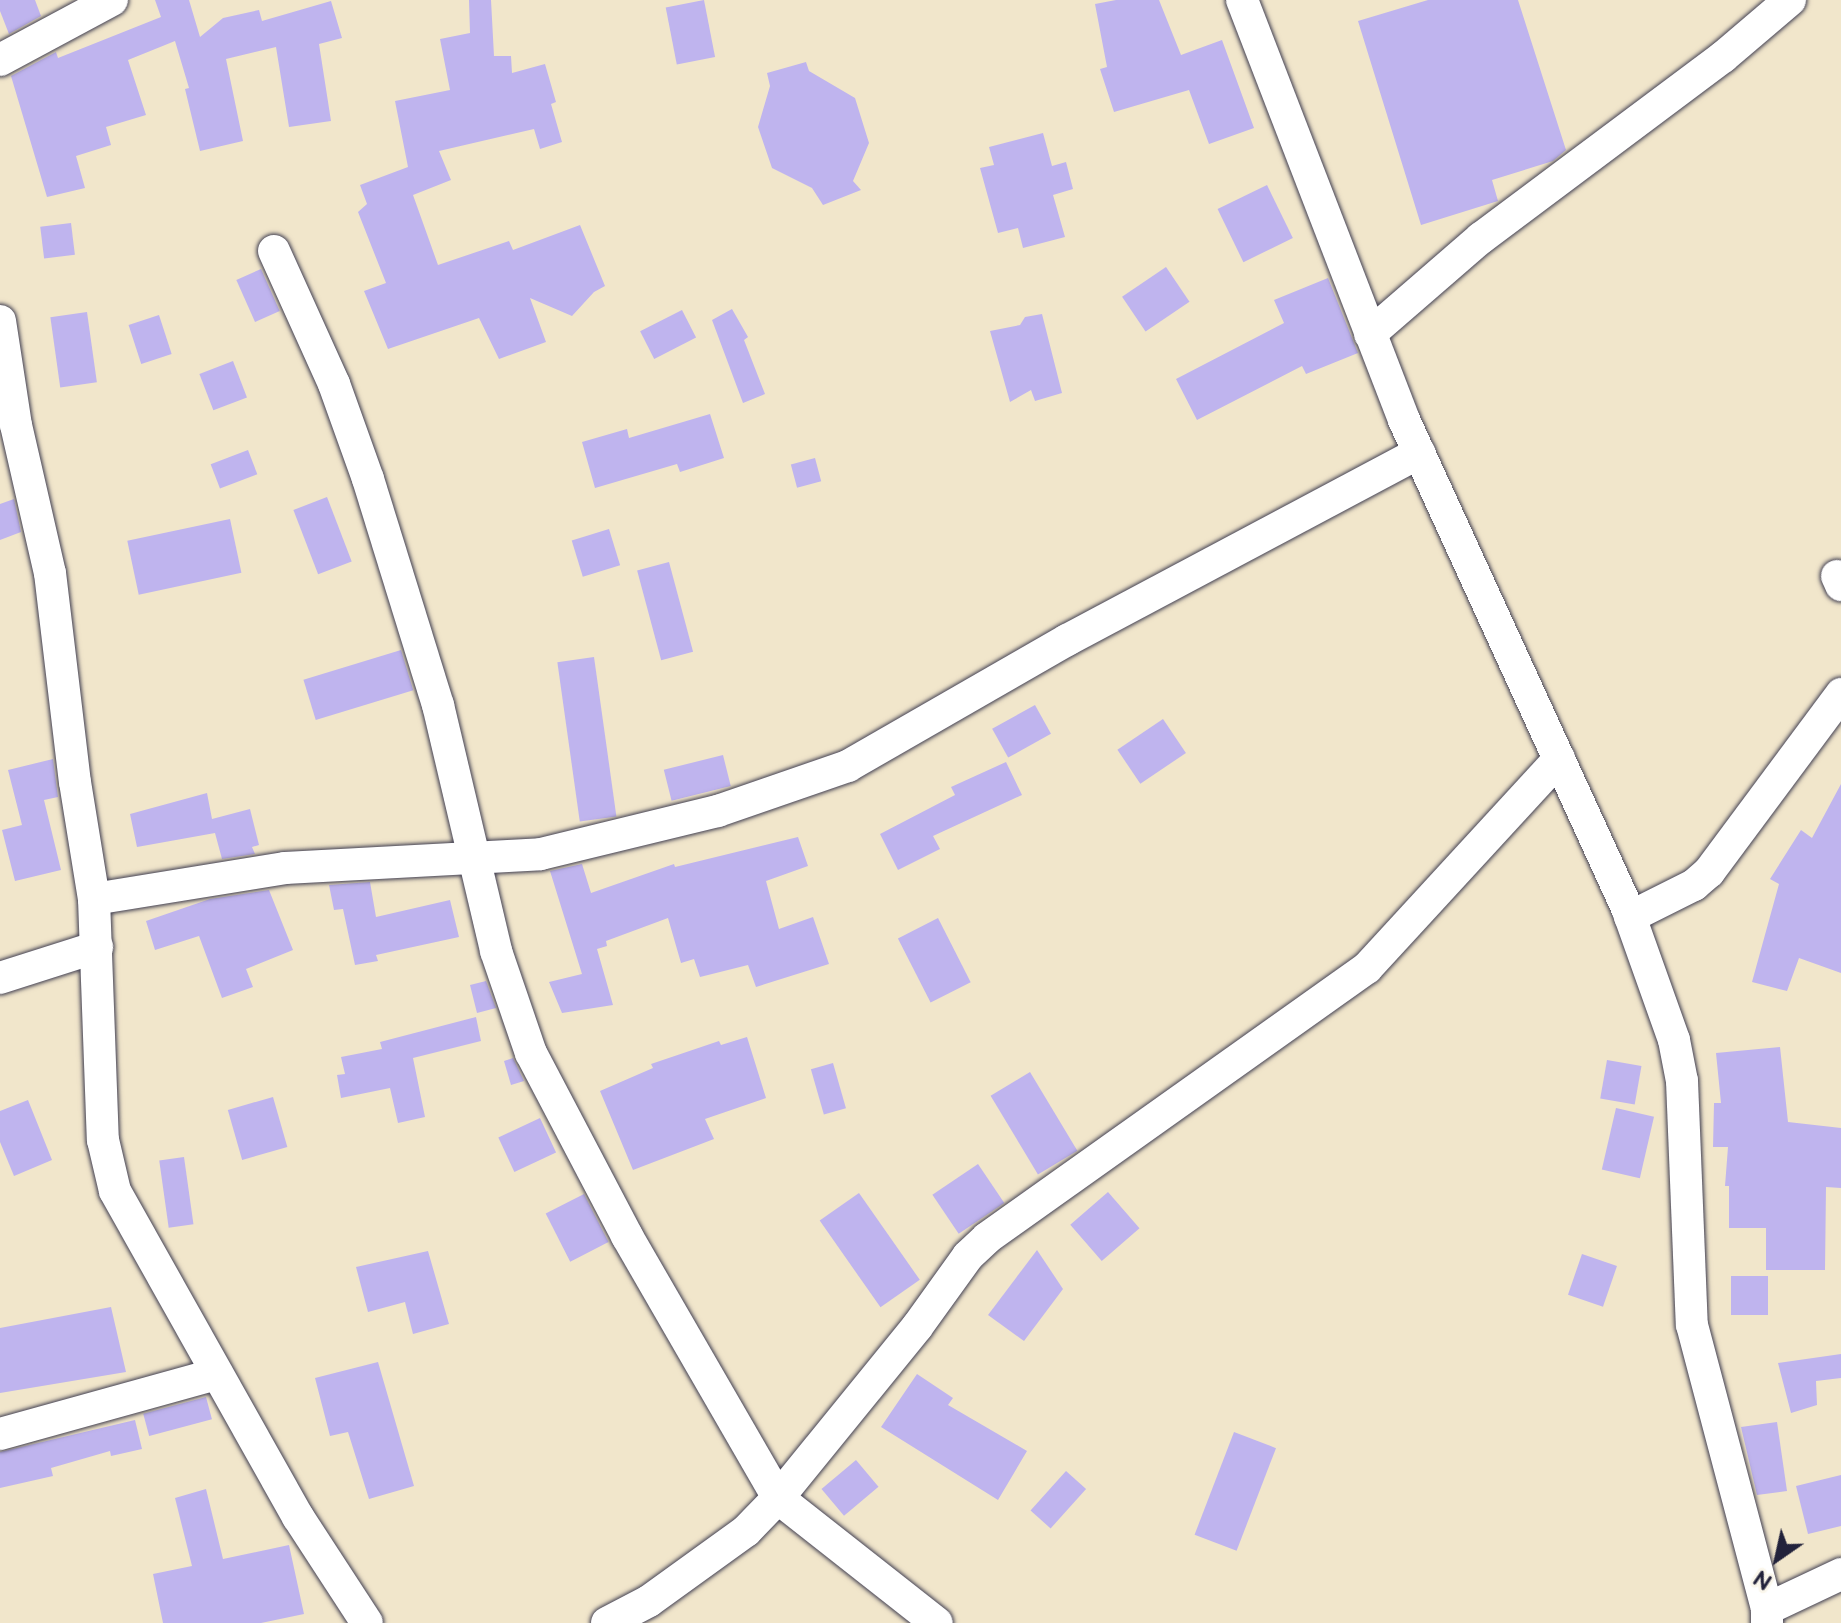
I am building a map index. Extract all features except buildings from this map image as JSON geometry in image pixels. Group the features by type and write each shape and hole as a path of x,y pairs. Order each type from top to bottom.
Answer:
{"street":[{"path":"0,60 112,0"},
{"path":"1242,0 1419,453 1630,917 1674,1040 1682,1081 1692,1325 1767,1616 1841,1574"},
{"path":"1370,334 1481,238 1723,57 1790,1"},
{"path":"274,251 334,384 368,479 438,705 499,962 531,1053 627,1236 778,1498 937,1623"},
{"path":"0,321 16,425 50,573 75,782 94,899 103,1140 115,1191 298,1517 367,1623"},
{"path":"94,899 271,869 541,854 718,811 848,766 1067,640 1419,453"},
{"path":"1630,917 1694,885 1709,872 1841,694"},
{"path":"607,1623 649,1601 746,1531 778,1498 917,1327 968,1256 987,1238 1367,968 1559,759"},
{"path":"0,978 97,947"},
{"path":"0,1434 217,1374"}]}
